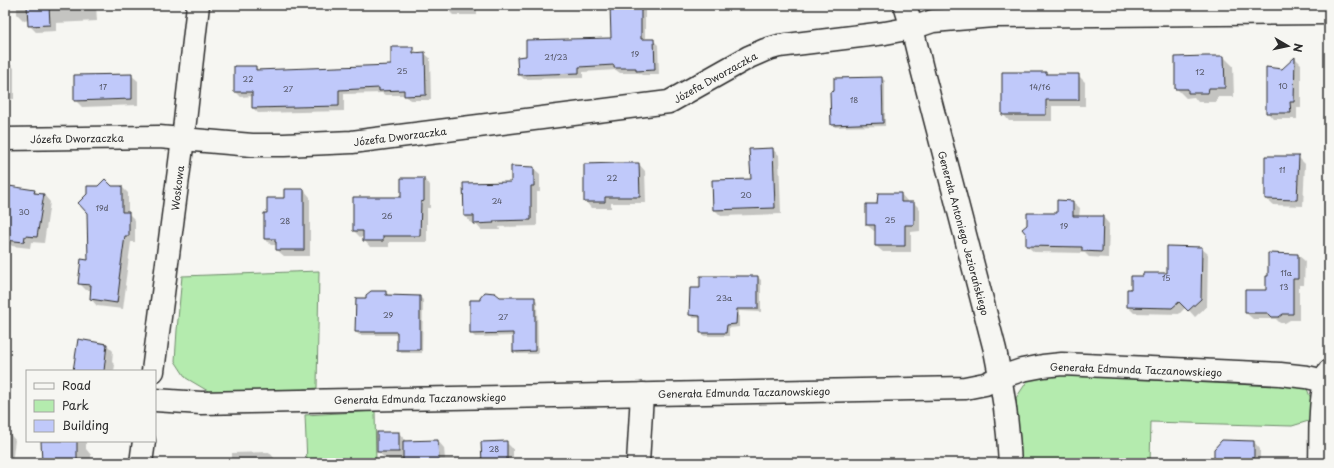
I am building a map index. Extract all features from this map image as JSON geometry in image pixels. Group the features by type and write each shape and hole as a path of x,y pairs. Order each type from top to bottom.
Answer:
{"street":[{"name":"Woskowa","path":"153,370 183,139 198,5"},
{"name":"Generała Antoniego Jeziorańskiego","path":"905,5 995,350 1001,377 1010,463"},
{"name":"Józefa Dworzaczka","path":"5,140 159,137 236,144 276,145 352,142 669,102 749,57 765,50 779,46 885,33 912,28 933,21 993,16 1329,12"},
{"name":"Generała Edmunda Taczanowskiego","path":"156,400 201,403 965,388 985,384 1022,370 1062,364 1280,374 1328,378"},
{"path":"1320,463 1323,394 1328,378"},
{"path":"638,463 642,394"},
{"path":"141,463 144,442"}],"green space":[{"path":"319,271 317,388 289,391 213,394 186,378 175,361 182,276"},
{"path":"1045,374 1306,386 1312,402 1312,420 1292,426 1151,422 1150,463 1016,463 1016,398 1028,380"},
{"path":"375,411 376,463 307,463 305,415"}],"building":[{"path":"27,5 49,5 50,25 28,26"},
{"path":"610,5 641,5 641,39 654,39 655,70 636,71 636,68 614,68 614,65 579,67 579,73 518,75 517,57 526,56 526,40 611,38"},
{"path":"391,47 413,47 413,53 425,52 426,95 404,96 404,90 379,91 379,88 339,90 339,106 252,108 252,92 234,92 234,66 256,66 256,70 391,65"},
{"path":"1224,56 1225,88 1209,88 1208,93 1188,93 1188,89 1175,89 1175,57"},
{"path":"1295,57 1294,102 1290,102 1291,113 1266,113 1266,67 1282,69"},
{"path":"1002,72 1079,74 1079,100 1046,100 1046,115 1002,115"},
{"path":"132,74 132,99 74,101 74,75"},
{"path":"882,77 883,123 831,125 830,92 834,91 834,78"},
{"path":"773,148 775,208 713,210 712,180 751,179 749,149"},
{"path":"1265,156 1299,156 1297,200 1265,199"},
{"path":"639,163 640,197 605,197 605,202 584,202 584,164"},
{"path":"511,166 534,167 534,186 531,186 531,220 493,221 494,223 474,224 474,216 464,216 463,183 511,182"},
{"path":"401,178 424,178 424,201 421,202 420,236 383,236 383,241 363,241 363,231 353,231 353,197 401,197"},
{"path":"105,179 112,186 122,186 122,212 129,212 129,236 125,236 117,303 90,299 91,285 78,284 81,259 88,260 87,213 78,203 87,194 87,186 98,186"},
{"path":"9,186 35,190 34,193 44,194 37,237 25,236 24,242 5,240 5,206"},
{"path":"284,189 304,189 304,250 276,250 275,239 264,239 264,213 267,213 267,198 284,198"},
{"path":"878,193 901,193 901,202 914,202 914,225 905,225 905,246 875,246 875,225 866,225 866,204 877,204"},
{"path":"1057,200 1073,201 1073,216 1103,216 1102,252 1082,251 1082,247 1026,246 1026,234 1022,229 1027,225 1027,213 1057,213"},
{"path":"1167,246 1202,247 1201,299 1188,311 1179,302 1172,308 1127,307 1127,289 1131,289 1131,276 1143,276 1143,273 1167,273"},
{"path":"1268,253 1298,254 1298,279 1293,279 1293,314 1283,314 1279,317 1272,317 1268,313 1245,313 1245,290 1266,290 1266,276 1268,276"},
{"path":"700,276 758,276 758,309 737,309 736,324 727,325 726,333 700,333 700,316 689,315 690,288 700,288"},
{"path":"371,291 386,291 386,295 420,296 420,350 397,350 397,332 355,332 356,298 366,298 366,295"},
{"path":"485,292 495,293 500,297 535,297 535,351 513,352 513,333 470,334 470,300 480,300"},
{"path":"78,339 107,344 104,370 73,370"},
{"path":"377,432 399,432 399,452 377,452"},
{"path":"438,440 439,463 403,463 403,441"},
{"path":"1222,440 1254,441 1254,463 1214,463 1214,449"},
{"path":"507,441 507,463 482,463 481,442"},
{"path":"41,442 77,442 77,463 42,463"}]}
